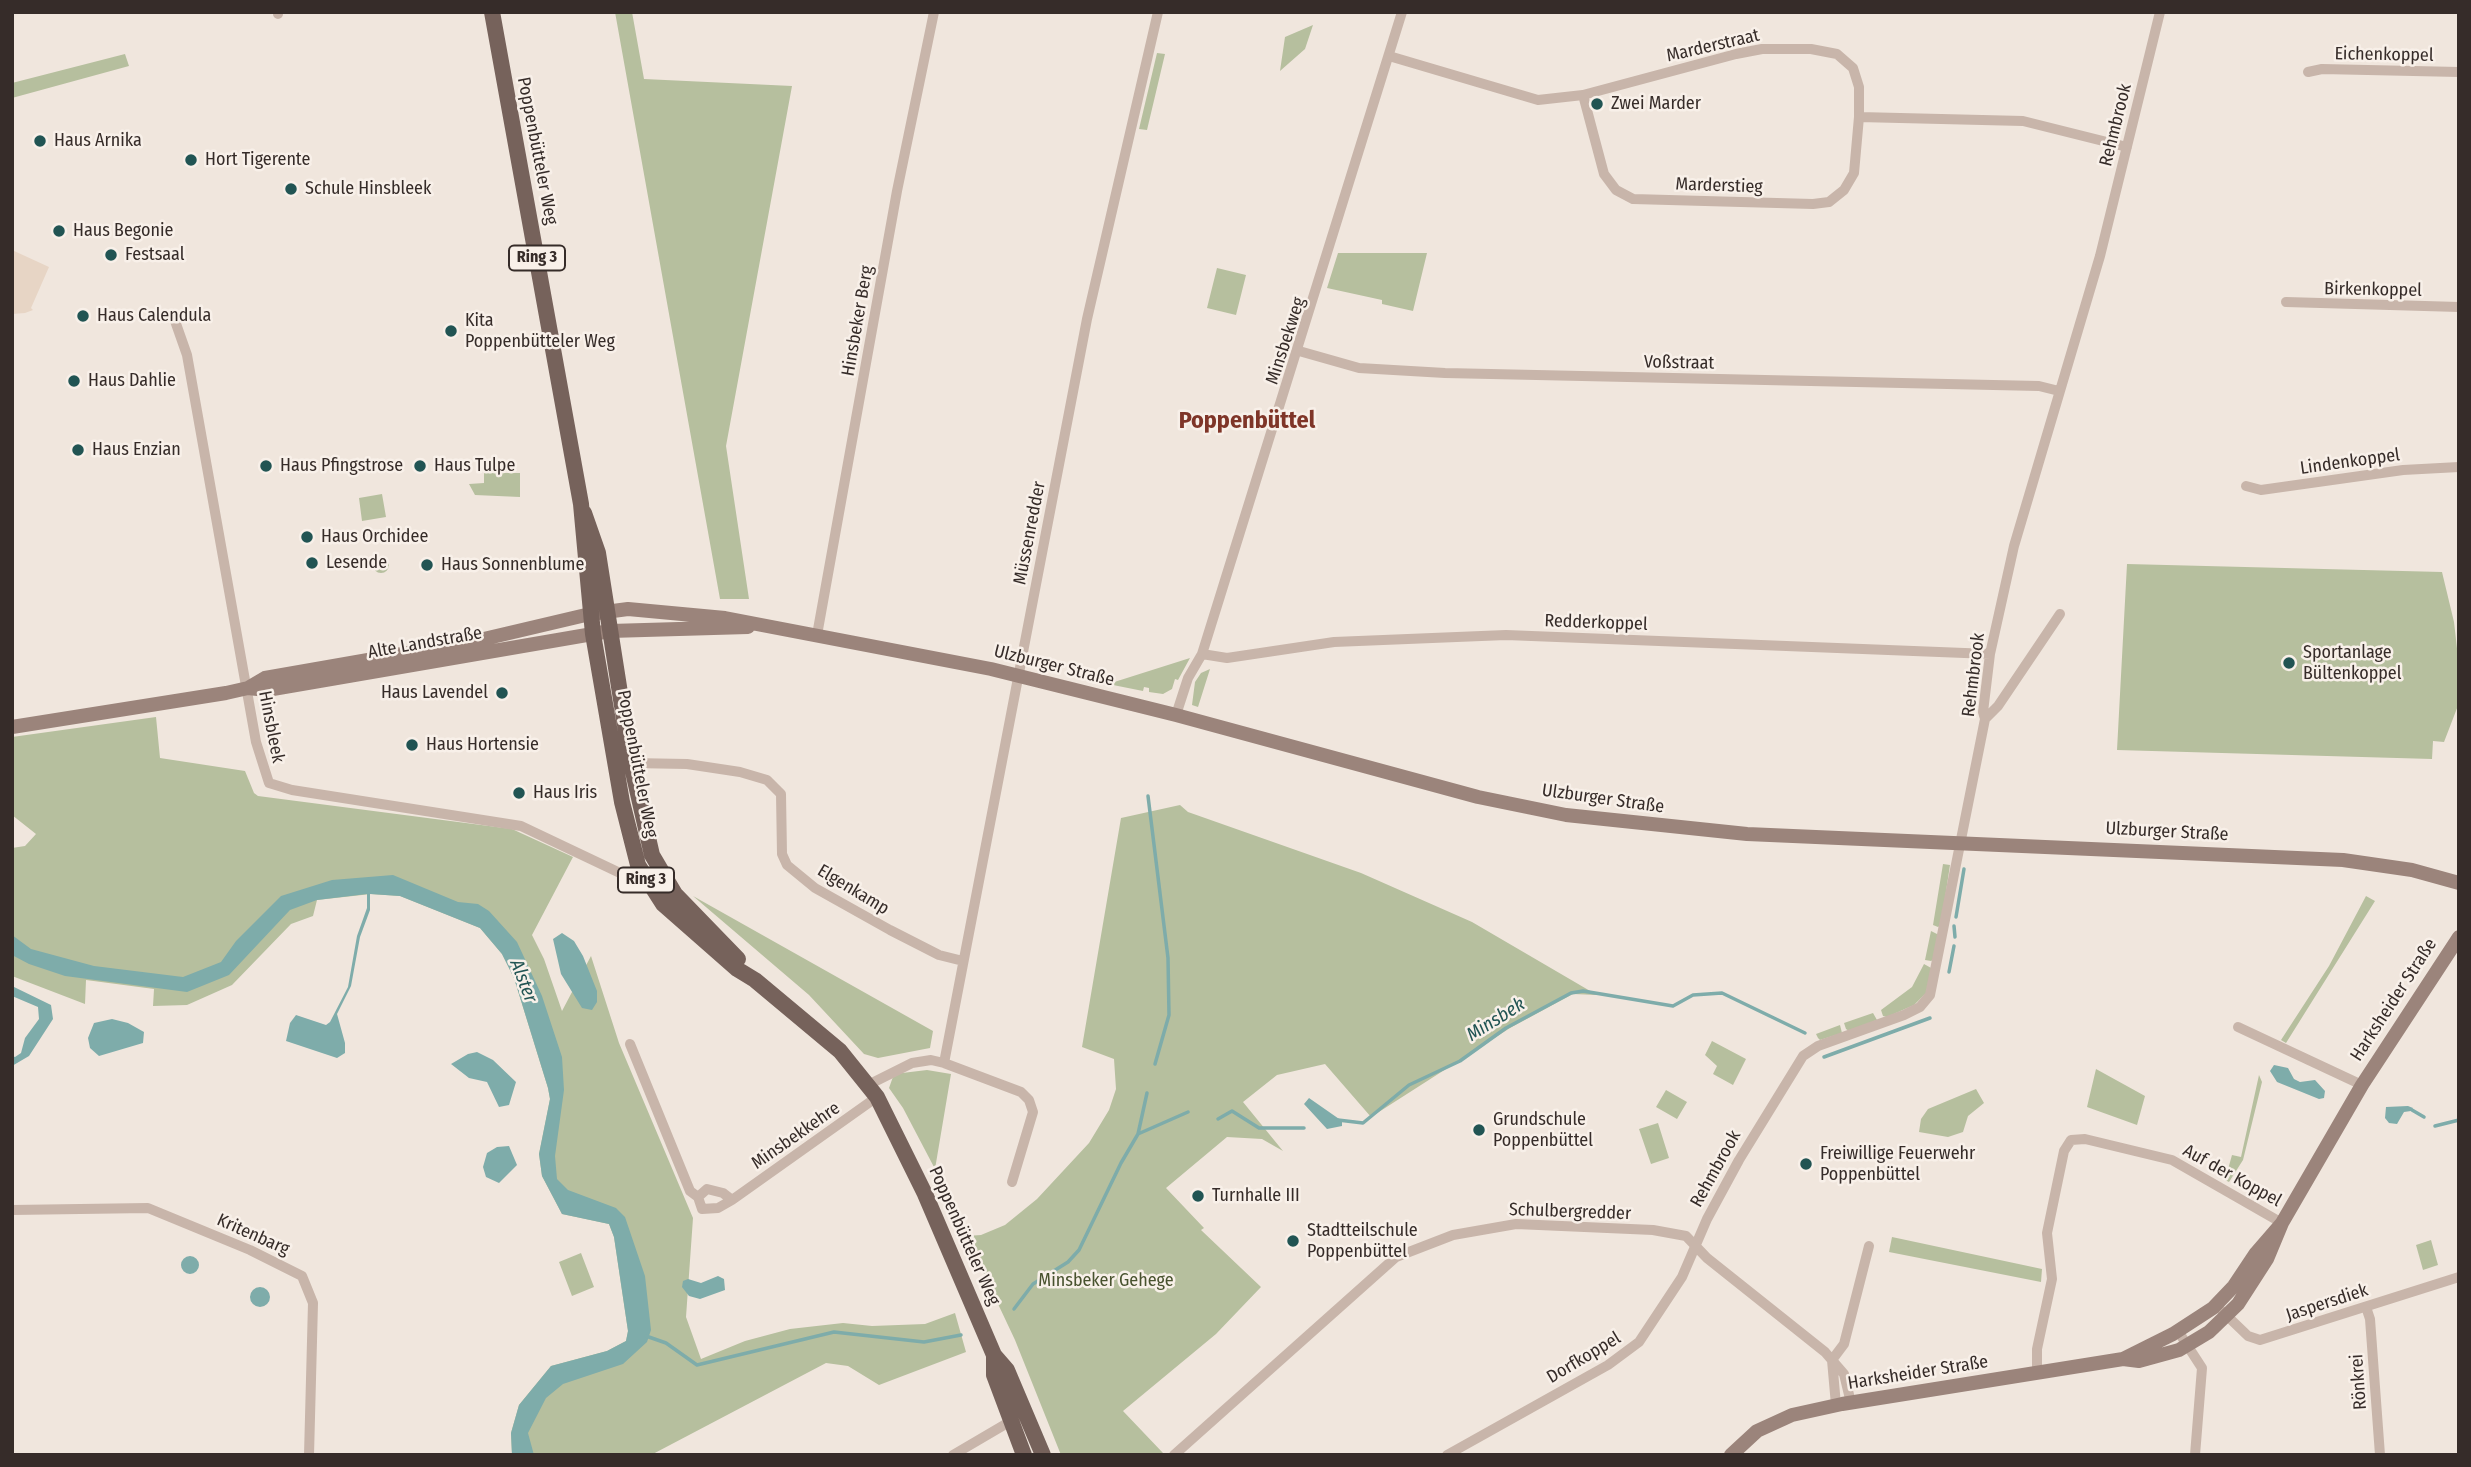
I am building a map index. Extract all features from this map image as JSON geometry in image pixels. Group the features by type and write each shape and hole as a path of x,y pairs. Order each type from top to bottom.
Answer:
{"main road":[{"name":"Poppenbütteler Weg","path":"492,12 581,504 593,634 622,802 638,865 663,904 737,969 755,980 840,1051 873,1091 925,1194 994,1355 994,1374 1043,1455"},
{"name":"Poppenbütteler Weg","path":"581,504 594,536 631,763 652,855 675,894 725,944 755,980"},
{"name":"Ulzburger Straße","path":"590,614 628,609 704,615 1019,676 1176,715 1478,797 1566,815 1747,834 2343,860 2403,868 2459,883"},
{"name":"Alte Landstraße","path":"248,688 265,678 462,643 590,614"},
{"name":"Ulzburger Straße","path":"610,631 760,626"},
{"name":"Alte Landstraße","path":"12,727 248,688 267,690 610,631"},
{"name":"Harksheider Straße","path":"1731,1455 1757,1431 1776,1420 1836,1405 2123,1359 2147,1359 2188,1345 2226,1316 2260,1271 2282,1223 2362,1085 2459,937"},
{"name":"Harksheider Straße","path":"2123,1359 2178,1331 2216,1304 2282,1223"},
{"name":"Poppenbütteler Weg","path":"1018,1417 1024,1455"}],"street":[{"name":"Hinsbeker Berg","path":"817,635 900,180 934,12"},
{"name":"Müssenredder","path":"944,1063 1087,319 1158,12"},
{"name":"Minsbekweg","path":"1176,715 1188,678 1202,654 1299,351 1402,12"},
{"name":"Rehmbrook","path":"1695,1246 1750,1139 1802,1056 1818,1046 1904,1015 1920,1007 1930,995 1985,719 1983,712 1990,654 2025,501 2100,256 2160,12"},
{"name":"Marderstraat","path":"1389,56 1538,100 1583,95 1762,49 1811,48 1837,54 1853,68 1859,87 1859,117"},
{"name":"Eichenkoppel","path":"2308,72 2322,69 2459,72"},
{"name":"Marderstieg","path":"1583,95 1604,174 1616,190 1633,198 1813,204 1829,202 1844,190 1854,173 1859,117"},
{"path":"1859,117 2024,121 2127,147"},
{"name":"Birkenkoppel","path":"2286,302 2459,307"},
{"name":"Hinsbleek","path":"174,318 187,355 262,766 272,785 521,826 620,873"},
{"name":"Voßstraat","path":"1299,351 1359,368 1445,373 2039,386 2059,391"},
{"name":"Lindenkoppel","path":"2246,486 2261,490 2403,470 2459,467"},
{"path":"1985,719 1998,706 2060,614"},
{"name":"Redderkoppel","path":"1202,654 1227,658 1334,642 1506,635 1990,654"},
{"name":"Elgenkamp","path":"631,763 695,765 766,780 781,794 782,853 787,865 815,888 890,930 939,955 963,961"},
{"name":"Harksheider Straße","path":"2238,1027 2362,1085"},
{"path":"630,1044 690,1191 698,1197 707,1189 723,1193 732,1200"},
{"path":"873,1091 912,1063 931,1060 1021,1092 1030,1100 1033,1112 1012,1182"},
{"name":"Minsbekkehre","path":"698,1197 702,1209 718,1208 732,1200 873,1091"},
{"name":"Auf der Koppel","path":"2037,1373 2037,1349 2052,1279 2048,1225 2064,1151 2071,1140 2085,1139 2172,1160 2282,1223"},
{"name":"Kritenbarg","path":"12,1210 148,1208 250,1250 302,1276 313,1303 309,1455"},
{"name":"Schulbergredder","path":"1174,1455 1383,1266 1408,1250 1475,1230 1535,1224 1653,1230 1686,1236 1832,1360 1847,1382 1851,1403"},
{"name":"Dorfkoppel","path":"1447,1455 1623,1356 1648,1331 1682,1276 1695,1246"},
{"path":"1836,1405 1832,1360 1844,1344 1869,1246"},
{"name":"Jaspersdiek","path":"2216,1304 2248,1336 2260,1340 2459,1277"},
{"name":"Rönkrei","path":"2366,1307 2370,1319 2380,1455"},
{"path":"2178,1331 2202,1368 2195,1455"},
{"path":"953,1455 1018,1417"}],"green space":[{"path":"615,12 632,12 644,79 792,86 726,446 749,599 720,599"},
{"path":"1313,25 1305,49 1280,71 1285,37"},
{"path":"1157,53 1165,54 1147,130 1139,129"},
{"path":"125,54 129,66 12,98 12,83"},
{"path":"1338,253 1427,253 1413,311 1382,304 1382,300 1327,288"},
{"path":"1217,268 1246,275 1236,315 1207,308"},
{"path":"484,473 520,473 520,497 475,495 469,484 484,483"},
{"path":"382,494 386,517 362,521 359,498"},
{"path":"378,557 384,557 389,565 387,571 378,573 373,568 373,562"},
{"name":"Sportanlage Bültenkoppel","path":"2127,564 2442,572 2454,622 2459,666 2459,703 2444,742 2433,741 2432,759 2117,750"},
{"path":"1190,658 1178,680 1175,679 1172,689 1163,694 1149,692 1149,688 1144,687 1143,691 1108,684"},
{"path":"1210,669 1198,707 1192,705 1195,682 1201,673"},
{"path":"156,717 160,758 245,771 254,793 258,796 512,829 573,857 532,935 544,959 562,1011 591,956 619,1043 693,1218 686,1317 701,1359 745,1341 790,1329 843,1323 872,1326 925,1324 955,1313 966,1352 879,1385 848,1366 826,1363 651,1455 512,1455 511,1433 519,1405 551,1366 607,1351 626,1341 628,1331 614,1237 609,1224 562,1214 542,1176 539,1154 550,1099 548,1088 514,978 502,954 480,928 400,896 371,894 317,900 313,916 291,924 232,985 187,1005 153,1006 154,989 86,980 85,1004 12,976 12,848 25,846 36,834 12,815 12,737"},
{"name":"Minsbeker Gehege","path":"1180,805 1188,812 1361,873 1472,922 1597,995 1573,994 1510,1028 1371,1117 1325,1064 1277,1075 1243,1102 1283,1151 1262,1139 1227,1137 1166,1188 1204,1228 1201,1230 1261,1287 1216,1334 1123,1411 1163,1453 1161,1455 1061,1455 1015,1340 966,1236 981,1235 1005,1225 1037,1199 1089,1143 1109,1110 1116,1089 1114,1059 1082,1047 1121,818"},
{"path":"1943,864 1950,865 1941,925 1938,927 1933,925"},
{"path":"693,896 933,1031 930,1048 878,1058 864,1054 809,995"},
{"path":"2366,896 2375,901 2286,1043 2281,1040 2329,966"},
{"path":"1931,931 1939,935 1935,959 1931,961 1925,960"},
{"path":"1924,964 1933,969 1926,993 1914,1005 1887,1017 1883,1016 1881,1010 1912,987"},
{"path":"1873,1013 1877,1020 1849,1031 1846,1029 1844,1023"},
{"path":"1840,1025 1842,1033 1820,1040 1816,1034"},
{"path":"1712,1041 1746,1059 1733,1085 1713,1074 1717,1066 1705,1055"},
{"path":"2096,1069 2145,1096 2137,1125 2087,1107"},
{"path":"927,1070 951,1074 935,1169 903,1108 889,1088 894,1074"},
{"path":"2259,1075 2262,1082 2243,1160 2229,1182 2225,1180 2232,1155 2241,1157"},
{"path":"1976,1089 1984,1103 1968,1116 1963,1132 1948,1137 1919,1132 1921,1119 1928,1109"},
{"path":"1666,1090 1687,1102 1677,1119 1656,1107"},
{"path":"1658,1123 1669,1158 1651,1164 1639,1129"},
{"path":"1892,1237 2042,1269 2041,1282 1889,1252"},
{"path":"2431,1240 2438,1265 2423,1270 2416,1245"},
{"path":"581,1253 594,1287 572,1296 559,1262"}],"shaded area":[{"path":"12,250 49,267 31,308 33,310 25,313 12,314"}],"water":[{"name":"Alster","path":"393,875 458,902 478,904 489,911 517,942 542,996 562,1057 564,1090 555,1156 557,1179 568,1190 616,1208 625,1217 645,1276 651,1330 647,1342 623,1364 563,1384 546,1398 528,1433 534,1455 512,1455 511,1433 519,1405 551,1366 607,1351 626,1341 628,1331 614,1237 609,1224 562,1214 542,1176 539,1154 550,1099 548,1088 514,978 502,954 480,928 400,896 370,894 370,910 360,937 351,986 337,1014 345,1053 337,1058 286,1041 290,1023 296,1015 326,1025 330,1022 348,987 357,936 367,908 367,894 317,900 290,910 229,975 187,992 65,976 29,964 12,955 12,935 31,949 94,966 183,977 221,962 236,941 281,896 332,880"},
{"path":"562,933 574,941 597,991 597,1002 592,1010 582,1008 561,974 553,939"},
{"path":"12,986 51,1005 53,1019 29,1056 12,1066 12,1056 21,1053 25,1038 39,1019 38,1007 12,996"},
{"path":"112,1019 128,1023 144,1032 143,1043 99,1056 90,1048 88,1038 94,1023"},
{"path":"477,1052 493,1060 516,1082 509,1105 499,1107 487,1082 469,1078 451,1064"},
{"path":"2274,1065 2288,1068 2294,1079 2300,1082 2315,1080 2325,1091 2324,1098 2319,1099 2277,1082 2270,1071"},
{"path":"1309,1098 1342,1121 1342,1126 1327,1129 1304,1104"},
{"path":"2386,1107 2413,1108 2404,1112 2397,1124 2389,1123 2385,1118"},
{"path":"509,1146 517,1165 499,1183 486,1177 483,1167 487,1153 497,1147"},
{"path":"190,1256 196,1259 199,1265 196,1271 190,1274 184,1271 181,1265 184,1259"},
{"path":"718,1276 724,1279 725,1290 700,1299 689,1296 682,1287 683,1281 688,1279 701,1283"},
{"path":"260,1287 267,1290 270,1297 267,1304 260,1307 253,1304 250,1297 253,1290"}],"waterway":[{"path":"1148,796 1168,958 1169,1015 1155,1064"},
{"path":"1956,917 1964,869"},
{"path":"1954,926 1955,937"},
{"path":"1949,972 1954,946"},
{"name":"Minsbek","path":"1338,1120 1363,1123 1409,1085 1460,1061 1506,1028 1571,993 1583,991 1673,1006 1693,995 1722,993 1805,1033"},
{"path":"1824,1057 1930,1018"},
{"path":"1138,1134 1147,1093"},
{"path":"2412,1110 2424,1117"},
{"name":"Minsbek","path":"1218,1119 1232,1111 1259,1128 1304,1128"},
{"name":"Minsbek","path":"1014,1309 1033,1284 1068,1262 1079,1250 1138,1134 1188,1112"},
{"path":"2435,1126 2459,1120"},
{"path":"646,1336 666,1343 697,1365 834,1332 924,1342 961,1335"}],"place":[{"name":"Zwei Marder","path":"1597,104"},
{"name":"Haus Arnika","path":"40,141"},
{"name":"Hort Tigerente","path":"191,160"},
{"name":"Schule Hinsbleek","path":"291,189"},
{"name":"Haus Begonie","path":"59,231"},
{"name":"Festsaal","path":"111,255"},
{"name":"Haus Calendula","path":"83,316"},
{"name":"Kita Poppenbütteler Weg","path":"451,331"},
{"name":"Haus Dahlie","path":"74,381"},
{"name":"Haus Enzian","path":"78,450"},
{"name":"Haus Pfingstrose","path":"266,466"},
{"name":"Haus Tulpe","path":"420,466"},
{"name":"Haus Orchidee","path":"307,537"},
{"name":"Lesende","path":"312,563"},
{"name":"Haus Sonnenblume","path":"427,565"},
{"name":"Sportanlage Bültenkoppel","path":"2289,663"},
{"name":"Haus Lavendel","path":"502,693"},
{"name":"Haus Hortensie","path":"412,745"},
{"name":"Haus Iris","path":"519,793"},
{"name":"Grundschule Poppenbüttel","path":"1479,1130"},
{"name":"Freiwillige Feuerwehr Poppenbüttel","path":"1806,1164"},
{"name":"Turnhalle III","path":"1198,1196"},
{"name":"Stadtteilschule Poppenbüttel","path":"1293,1241"}],"district":[{"name":"Poppenbüttel","path":"1247,421"}]}
